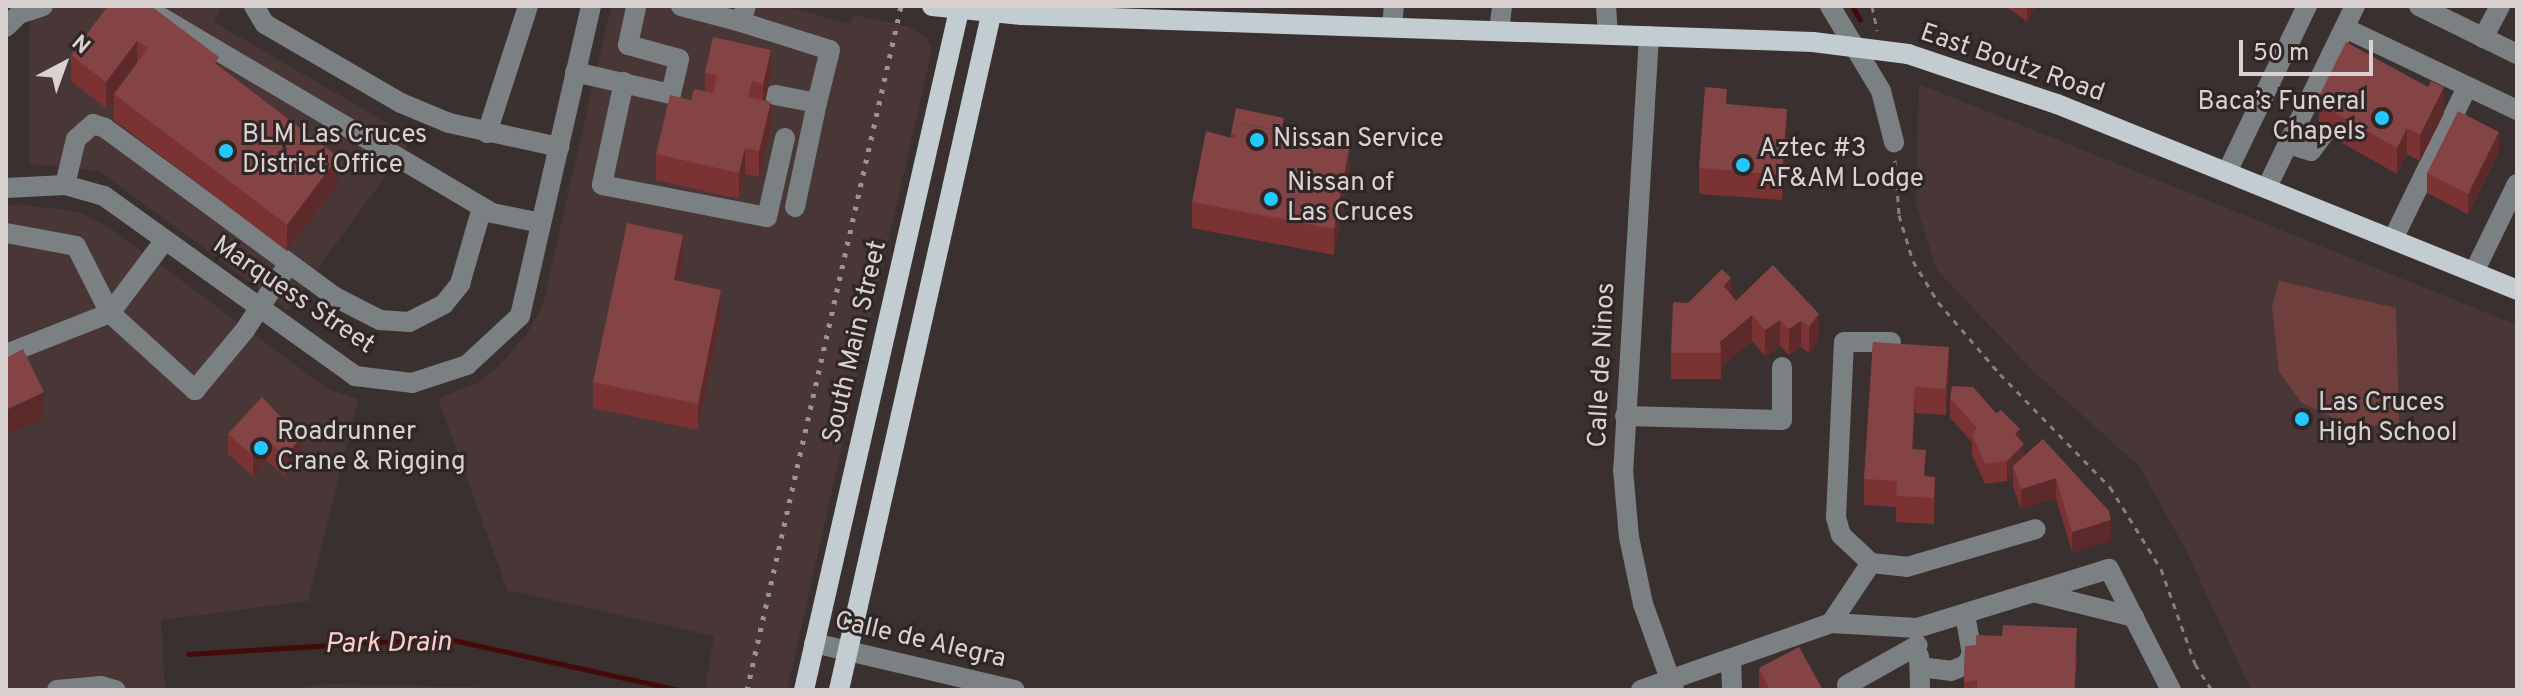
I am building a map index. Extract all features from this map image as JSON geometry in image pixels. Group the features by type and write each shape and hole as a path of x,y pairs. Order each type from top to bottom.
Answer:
{"main road":[{"name":"East Boutz Road","path":"932,6 1393,16 1499,31 1854,47 1908,54 2057,104 2228,170 2517,290"},
{"name":"South Main Street","path":"804,690 960,9"},
{"path":"839,690 993,9"}],"street":[{"path":"6,27 19,14 43,6"},
{"path":"142,6 482,208 541,223"},
{"path":"254,6 265,24 401,103 487,133 559,147"},
{"path":"487,133 528,6"},
{"name":"Marquess Street","path":"6,188 65,185 104,196 355,376 412,383 467,365 520,316 591,6"},
{"path":"575,72 671,94 679,59 628,45 636,6"},
{"path":"681,6 743,14 830,50 795,207"},
{"path":"1499,31 1502,6"},
{"path":"1606,6 1608,35"},
{"path":"1830,6 1881,91 1894,142"},
{"path":"2228,170 2307,6"},
{"path":"2267,187 2355,6"},
{"path":"2419,6 2517,54"},
{"path":"2483,38 2500,6"},
{"path":"2345,28 2517,110"},
{"name":"Calle de Ninos","path":"1649,36 1625,416 1629,537 1643,604 1672,685"},
{"path":"624,82 602,185 767,217 785,138"},
{"path":"2393,239 2467,87"},
{"path":"775,95 817,103"},
{"path":"65,185 76,139 93,124 105,128 287,266 360,313 409,322 444,304 460,284 482,208"},
{"path":"2288,144 2311,151 2327,130"},
{"path":"2474,272 2517,184"},
{"path":"6,233 76,246 110,313 195,390 287,266"},
{"path":"6,354 110,313 165,240"},
{"path":"1891,342 1844,342 1836,517 1841,535 1871,563 1907,567 2036,529"},
{"path":"1625,416 1782,420 1782,367"},
{"path":"1831,623 1871,563"},
{"path":"1849,690 1847,685 1918,636 1965,615 2109,569 2171,690"},
{"path":"2037,593 2134,617"},
{"path":"1920,667 1951,671 1966,665 1972,654 1965,615"},
{"path":"1641,690 1672,685 1731,659 1831,623 1918,636"},
{"path":"1918,636 1920,690"},
{"name":"Calle de Alegra","path":"814,643 1015,690"},
{"path":"1731,659 1732,690"},
{"path":"57,690 101,686 115,690"}],"path":[{"path":"1872,6 1882,51"},
{"path":"1894,142 1899,215 1913,261 1938,302 1979,350 2110,487 2161,569 2195,664 2212,690"}],"shaded area":[{"path":"30,6 222,6 214,22 413,138 288,310 99,171 29,164"},
{"path":"611,6 784,6 850,24 853,15 907,26 926,37 932,49 787,690 705,690 714,636 507,590 438,398 478,383 499,366 527,334 543,304"},
{"name":"Las Cruces High School","path":"1919,84 2517,325 2517,690 2251,690 2185,548 2139,466 2034,372 1937,270 1916,204"},
{"path":"19,204 78,212 109,227 328,389 358,399 308,601 161,620 165,690 6,690 6,207"},
{"path":"2279,281 2396,308 2399,425 2351,426 2302,403 2279,372 2272,305"},
{"path":"328,684 475,687 488,690 288,690"}],"building":[{"name":"BLM Las Cruces District Office","path":"108,6 151,6 219,57 215,63 338,157 287,225 114,94 148,48 137,41 106,82 71,55"},
{"path":"713,37 771,50 763,84 752,81 748,97 771,102 759,151 745,148 739,173 656,154 670,95 691,100 694,89 713,93 717,75 705,73"},
{"path":"2346,42 2428,87 2431,81 2444,87 2420,135 2407,128 2397,148 2335,113 2339,106 2319,96"},
{"name":"Aztec #3 AF&AM Lodge","path":"1705,87 1727,89 1726,104 1787,109 1782,175 1699,168"},
{"path":"1236,108 1284,118 1281,131 1238,123 1236,135 1231,134"},
{"path":"2458,111 2499,132 2468,194 2427,173"},
{"name":"Nissan of Las Cruces","path":"1238,123 1350,144 1334,229 1192,202 1206,131 1235,139"},
{"path":"627,223 683,235 674,280 721,290 698,404 593,382"},
{"path":"1773,265 1819,314 1809,327 1801,321 1789,329 1780,320 1765,330 1752,315 1720,342 1721,353 1671,353 1673,302 1688,303 1722,269 1731,278 1724,286 1736,301"},
{"path":"1873,342 1949,347 1946,389 1915,387 1912,449 1926,450 1924,476 1935,477 1934,498 1896,496 1897,481 1864,479"},
{"path":"23,349 44,392 6,410 6,358"},
{"path":"1952,386 1973,387 1996,413 2001,410 2020,429 2015,434 2024,444 2007,461 1985,464 1972,435 1977,428 1950,398"},
{"path":"262,397 301,438 285,456 267,440 253,456 228,434"},
{"path":"2043,439 2109,511 2111,520 2072,532 2056,478 2021,489 2013,466"},
{"path":"2003,625 2077,628 2074,690 1977,690 1977,680 1964,682 1965,646 1976,645 1976,635 2002,636"},
{"path":"1799,647 1823,690 1770,690 1759,668"}],"waterway":[{"path":"1852,6 1860,20"},
{"name":"Park Drain","path":"188,654 444,638 679,690"}],"railway":[{"path":"747,690 901,6"}],"place":[{"name":"Baca’s Funeral Chapels","path":"2382,118"},
{"name":"Nissan Service","path":"1257,140"},
{"name":"BLM Las Cruces District Office","path":"226,151"},
{"name":"Aztec #3 AF&AM Lodge","path":"1743,165"},
{"name":"Nissan of Las Cruces","path":"1271,199"},
{"name":"Las Cruces High School","path":"2302,419"},
{"name":"Roadrunner Crane & Rigging","path":"261,448"}]}
